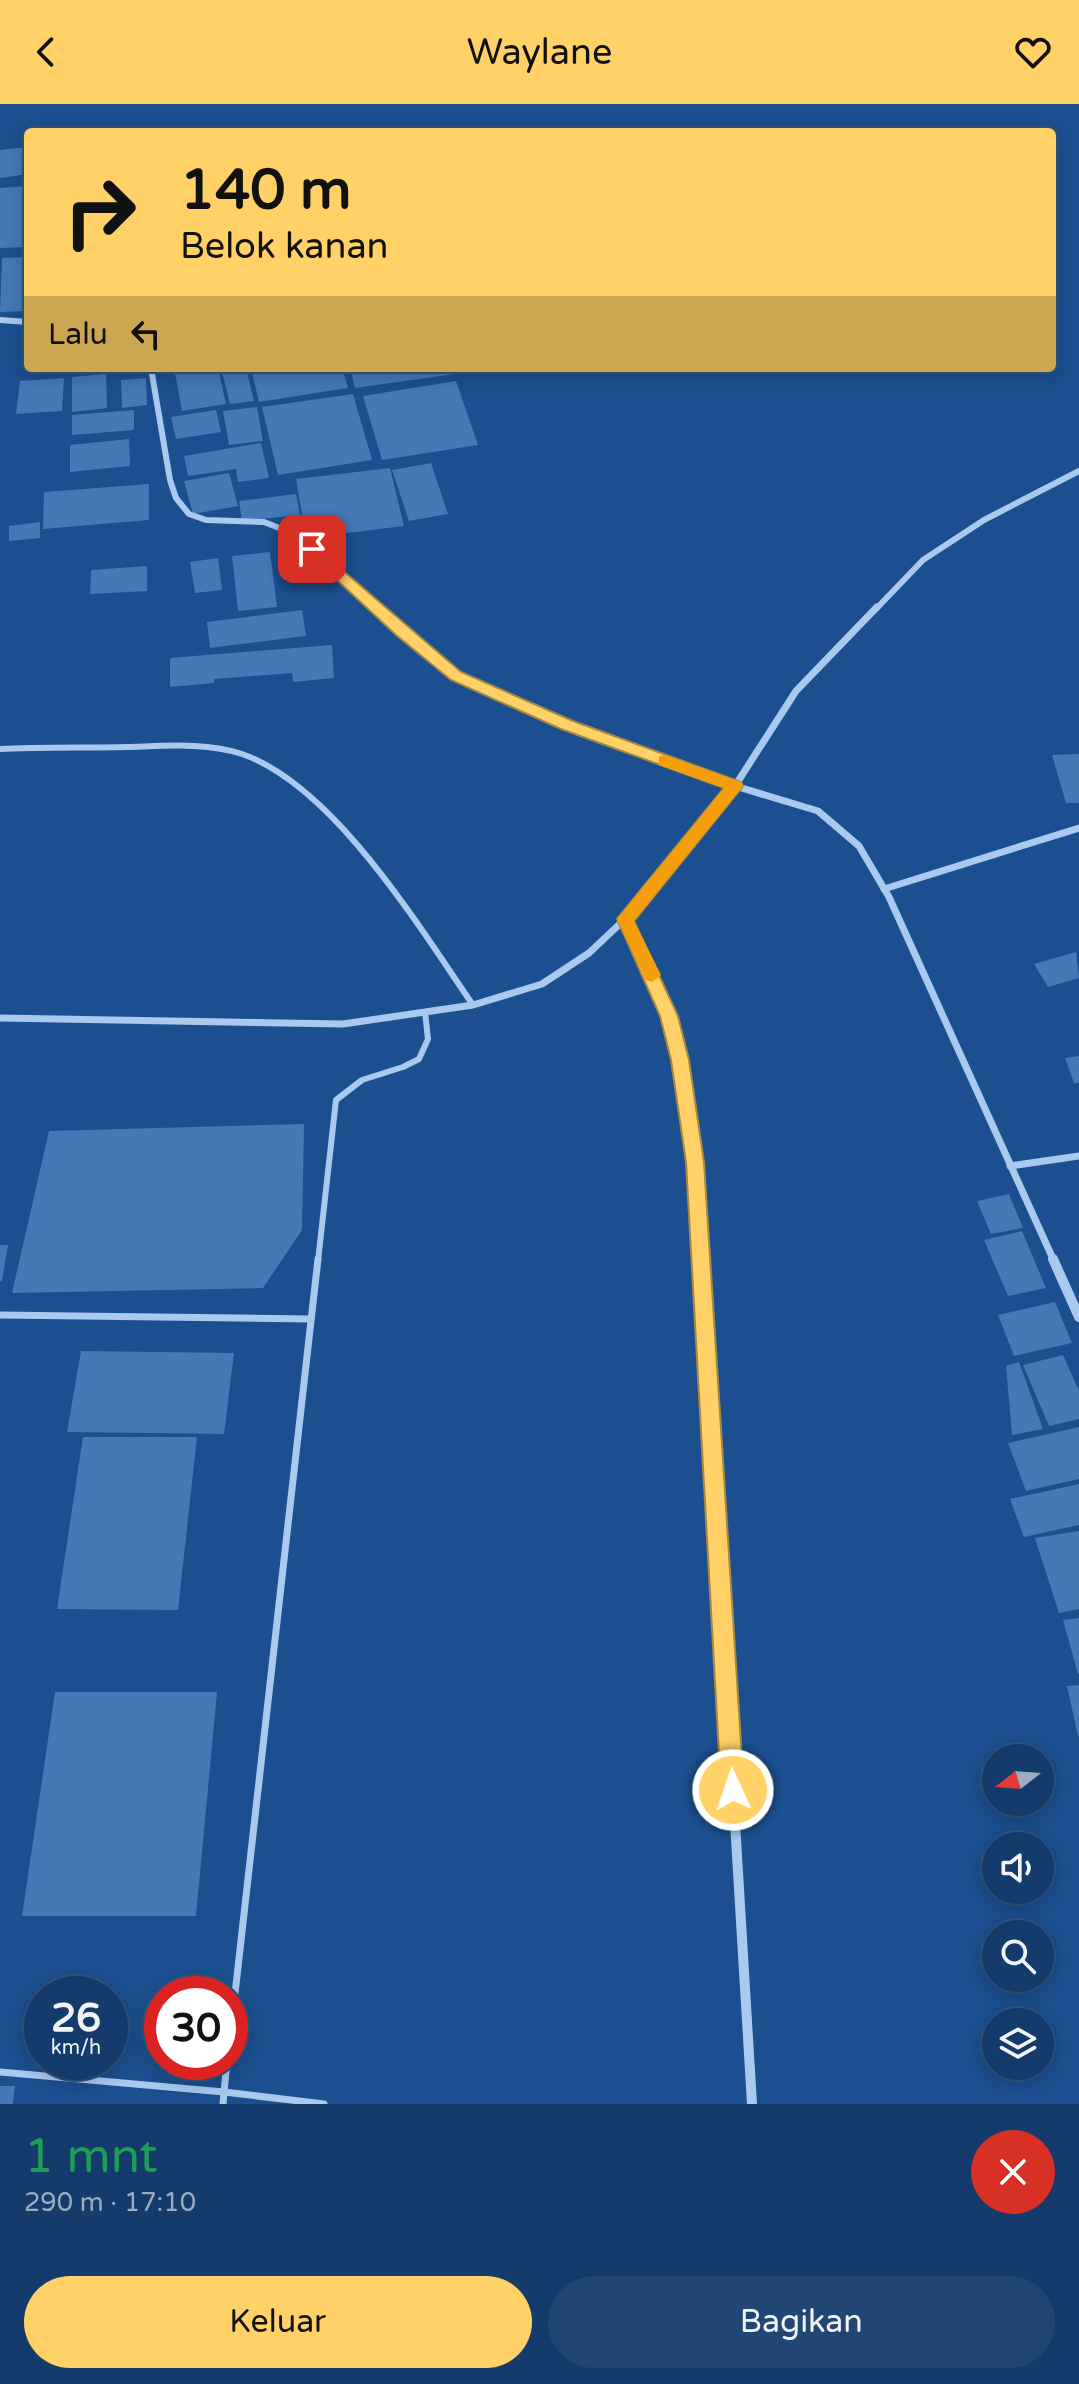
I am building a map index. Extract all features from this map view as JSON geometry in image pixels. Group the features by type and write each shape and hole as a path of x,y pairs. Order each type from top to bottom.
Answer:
{"street":[{"path":"0,320 24,322"},
{"path":"152,372 170,480 176,498 189,514 206,520 264,522 297,535 456,676 567,725 735,786 818,811 859,846 884,889 1079,1317"},
{"path":"0,1018 343,1024 473,1005 542,984 589,953 625,919 735,786 796,691 923,560 984,520 1079,471"},
{"path":"884,889 1079,828"},
{"path":"625,919 669,1016 680,1060 695,1162 752,2104"},
{"path":"1010,1166 1079,1156"}],"lane":[{"path":"0,749 193,746 244,754 284,774 305,791 358,848 473,1005"},
{"path":"237,1976 336,1100 357,1082 416,1063 425,1054 429,1041 425,1012"},
{"path":"0,1315 310,1319"},
{"path":"0,2072 324,2104"},
{"path":"223,2104 225,2080"}],"building":[{"path":"24,147 24,175 0,178 0,150"},
{"path":"24,186 24,247 0,248 0,188"},
{"path":"24,257 24,311 0,312 2,258"},
{"path":"219,372 226,404 182,411 175,373"},
{"path":"222,372 247,372 254,401 230,404"},
{"path":"252,372 343,372 348,388 259,402"},
{"path":"351,372 455,374 355,388"},
{"path":"106,374 107,408 72,412 72,377"},
{"path":"64,378 62,411 16,414 20,381"},
{"path":"146,378 147,405 122,408 121,380"},
{"path":"456,381 478,445 382,460 363,396"},
{"path":"353,394 372,460 278,475 262,407"},
{"path":"257,407 263,441 229,445 223,411"},
{"path":"134,410 134,430 72,435 72,415"},
{"path":"216,410 221,432 176,439 171,417"},
{"path":"129,439 130,466 70,472 70,445"},
{"path":"261,443 269,478 238,482 236,469 188,476 184,456"},
{"path":"431,463 448,514 409,521 392,470"},
{"path":"390,468 404,526 306,538 296,479"},
{"path":"229,473 238,506 193,514 184,481"},
{"path":"149,484 149,520 43,529 44,492"},
{"path":"296,494 300,515 242,521 239,501"},
{"path":"40,522 40,538 9,541 9,526"},
{"path":"270,552 277,607 238,611 232,556"},
{"path":"218,558 222,590 195,593 190,562"},
{"path":"147,566 147,591 90,594 91,570"},
{"path":"302,610 306,636 210,648 207,622"},
{"path":"332,645 334,678 293,682 292,673 214,679 214,683 170,687 170,658"},
{"path":"1079,754 1079,803 1066,803 1052,755"},
{"path":"1076,952 1079,978 1048,987 1034,964"},
{"path":"1079,1056 1079,1083 1074,1083 1065,1058"},
{"path":"304,1124 302,1230 263,1288 12,1293 49,1131"},
{"path":"1009,1194 1023,1228 991,1234 977,1201"},
{"path":"1022,1231 1046,1288 1008,1296 984,1240"},
{"path":"0,1245 8,1245 2,1281 0,1281"},
{"path":"1055,1302 1072,1343 1014,1356 998,1315"},
{"path":"81,1351 234,1353 224,1434 67,1432"},
{"path":"1063,1355 1079,1391 1079,1419 1049,1426 1023,1365"},
{"path":"1019,1362 1043,1429 1012,1435 1006,1366"},
{"path":"1079,1427 1079,1479 1026,1491 1008,1443"},
{"path":"83,1437 197,1437 178,1610 57,1609"},
{"path":"1079,1484 1079,1525 1024,1537 1010,1499"},
{"path":"1079,1531 1079,1609 1059,1613 1035,1538"},
{"path":"1079,1618 1079,1674 1078,1674 1063,1620"},
{"path":"1079,1685 1079,1736 1078,1736 1067,1686"},
{"path":"55,1692 217,1692 196,1916 22,1916"},
{"path":"0,2086 15,2086 13,2104 0,2104"}],"slow traffic":[{"path":"652,975 625,919 735,786 665,761"}],"route":[{"path":"312,549 456,676 567,725 735,786 625,919 669,1016 680,1060 695,1162 733,1790"}]}
